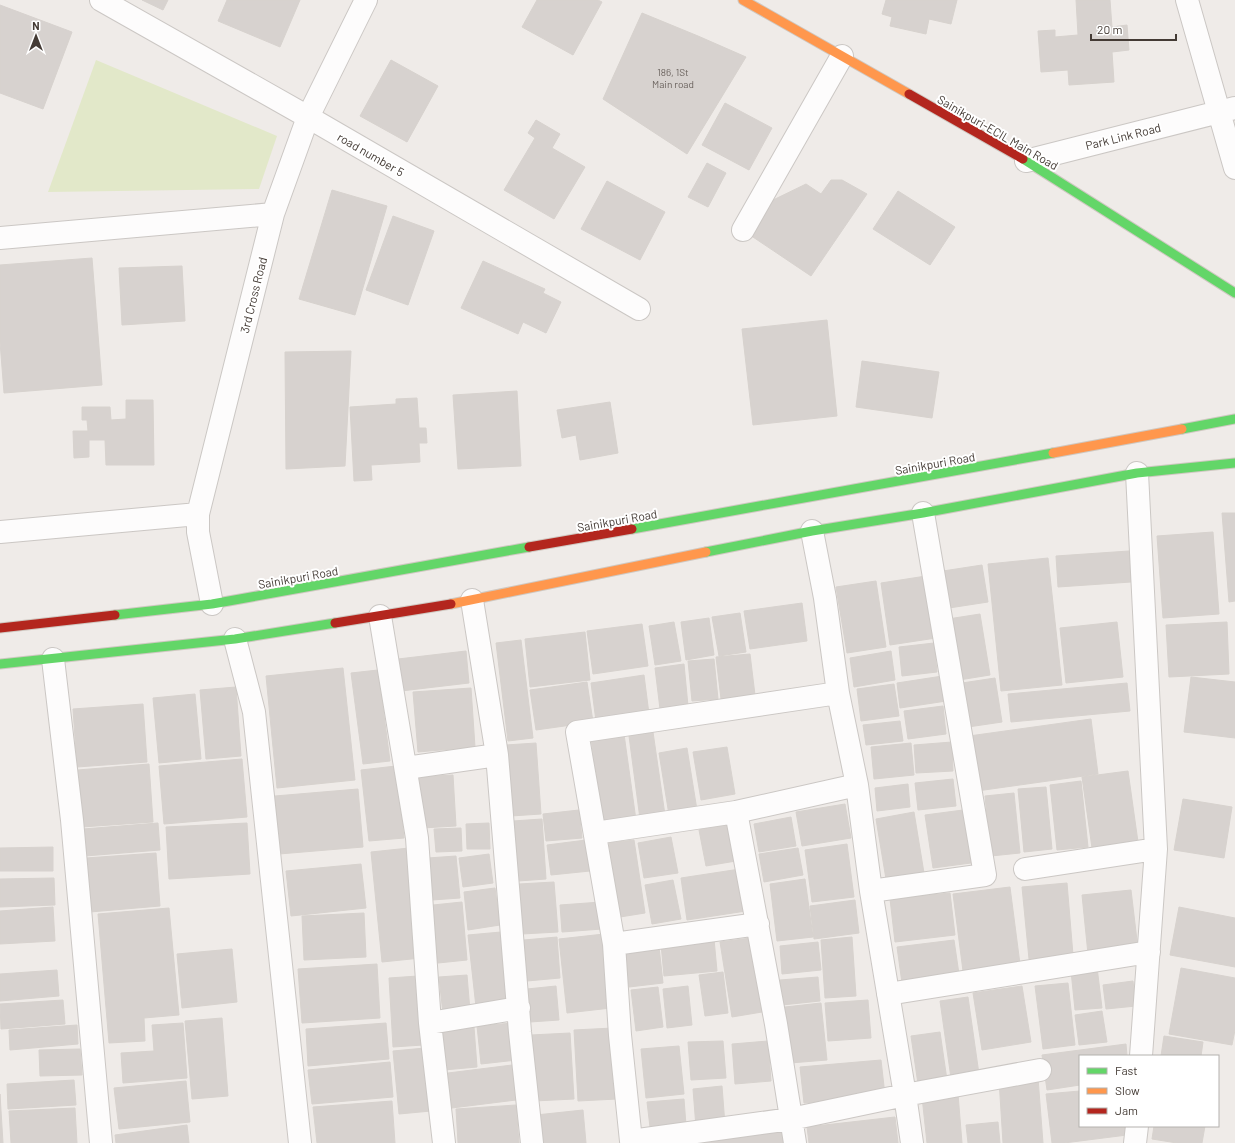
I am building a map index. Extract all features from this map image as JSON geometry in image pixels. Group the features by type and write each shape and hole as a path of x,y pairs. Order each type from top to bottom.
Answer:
{"main road":[{"name":"Sainikpuri-ECIL Main Road","path":"743,0 1026,161 1235,293"},
{"name":"Sainikpuri Road","path":"0,628 212,604 1235,420"},
{"path":"0,664 235,639 380,616 472,600 812,531 923,513 1137,473 1235,463"}],"street":[{"name":"road number 5","path":"101,0 308,117 639,310"},
{"name":"3rd Cross Road","path":"212,604 198,532 198,514 273,214 308,117 366,0"},
{"path":"1187,0 1227,110 1235,168"},
{"path":"743,230 842,56"},
{"name":"Park Link Road","path":"1026,161 1227,110"},
{"path":"0,238 273,214"},
{"path":"1137,473 1156,849 1142,1055"},
{"path":"871,891 985,875 923,513"},
{"path":"0,532 198,514"},
{"path":"812,531 825,598 838,693 857,785 871,891 912,1143"},
{"path":"472,600 497,755 532,1143"},
{"path":"380,616 417,838 430,1023 444,1143"},
{"path":"235,639 254,712 277,942 300,1143"},
{"path":"54,659 72,820 101,1143"},
{"path":"838,693 577,732 614,944 620,1035 631,1141 791,1119 905,1095 1040,1070"},
{"path":"406,768 497,755"},
{"path":"595,833 736,812 857,785"},
{"path":"736,812 776,1024 795,1143"},
{"path":"1025,869 1156,849"},
{"path":"614,944 758,924"},
{"path":"888,994 1149,952"},
{"path":"430,1023 519,1008"},
{"path":"1135,1143 1137,1127"}],"green space":[{"path":"96,60 277,136 259,189 48,192"}],"building":[{"path":"142,0 168,0 163,10"},
{"path":"227,0 300,0 280,47 218,21"},
{"path":"537,0 598,0 602,2 573,55 522,27"},
{"path":"886,0 957,0 951,24 929,19 926,34 890,26 892,17 882,14"},
{"path":"1076,0 1110,0 1112,27 1127,25 1129,50 1112,52 1114,82 1069,85 1068,70 1041,72 1038,31 1055,30 1055,37 1078,35"},
{"path":"0,5 72,32 43,109 0,93"},
{"path":"642,13 746,57 687,154 603,99"},
{"path":"391,60 438,86 407,142 360,116"},
{"path":"725,103 772,128 749,170 702,145"},
{"path":"536,120 560,134 552,148 585,167 554,219 504,190 535,138 528,133"},
{"path":"707,163 726,173 708,207 688,197"},
{"path":"831,180 842,180 867,194 811,276 747,233 769,202 806,184 821,194"},
{"path":"607,181 665,212 640,260 581,229"},
{"path":"332,190 387,206 355,315 299,299"},
{"path":"898,191 955,227 930,265 873,229"},
{"path":"393,216 434,231 408,305 366,290"},
{"path":"92,258 102,385 4,393 0,342 0,265"},
{"path":"483,261 545,289 543,293 561,302 546,333 523,322 518,334 461,308"},
{"path":"182,266 185,321 122,325 119,268"},
{"path":"827,320 837,416 753,425 742,329"},
{"path":"351,351 345,466 286,469 285,352"},
{"path":"862,361 939,372 932,418 856,407"},
{"path":"517,391 521,466 458,469 453,395"},
{"path":"417,398 419,428 426,428 427,443 419,443 420,462 371,465 372,480 354,481 350,407 396,404 396,399"},
{"path":"126,400 153,400 154,465 106,465 105,440 89,440 89,457 74,458 73,431 88,431 87,420 82,420 82,407 110,407 111,420 126,419"},
{"path":"610,402 618,453 580,460 576,435 562,438 557,410"},
{"path":"1222,513 1235,513 1235,601 1229,602"},
{"path":"1213,532 1219,614 1163,618 1157,536"},
{"path":"1129,551 1131,582 1058,587 1056,556"},
{"path":"1048,558 1062,685 1001,691 988,564"},
{"path":"982,565 988,602 949,608 943,571"},
{"path":"926,576 936,638 890,645 881,583"},
{"path":"876,581 886,647 847,653 836,587"},
{"path":"802,603 807,641 750,649 744,611"},
{"path":"740,613 746,652 719,656 712,617"},
{"path":"980,614 990,675 959,680 948,619"},
{"path":"709,618 714,655 686,660 681,622"},
{"path":"674,622 681,661 655,665 649,626"},
{"path":"1117,622 1123,677 1066,683 1060,628"},
{"path":"1227,622 1229,674 1169,677 1166,625"},
{"path":"642,624 648,666 593,674 587,631"},
{"path":"585,632 590,680 530,687 525,639"},
{"path":"521,640 533,738 508,741 496,643"},
{"path":"934,643 937,672 902,676 899,647"},
{"path":"466,651 469,683 401,691 398,659"},
{"path":"891,651 895,680 854,687 850,658"},
{"path":"750,654 755,695 721,699 716,657"},
{"path":"714,659 718,699 692,701 688,661"},
{"path":"684,664 688,706 660,709 655,668"},
{"path":"343,668 355,780 277,788 266,676"},
{"path":"378,670 390,761 363,764 351,673"},
{"path":"644,675 649,714 596,721 591,683"},
{"path":"949,675 953,700 900,708 897,683"},
{"path":"1191,677 1235,682 1235,738 1184,732"},
{"path":"995,678 1002,722 968,727 962,683"},
{"path":"587,682 593,722 536,730 530,690"},
{"path":"1127,683 1130,711 1011,722 1008,694"},
{"path":"894,684 899,716 861,721 857,689"},
{"path":"236,687 241,756 206,759 200,690"},
{"path":"471,688 475,747 418,752 413,692"},
{"path":"195,694 201,759 159,763 153,698"},
{"path":"143,704 147,762 77,767 73,709"},
{"path":"943,706 946,734 908,739 904,711"},
{"path":"1091,719 1098,774 977,791 969,736"},
{"path":"900,721 903,741 866,745 863,725"},
{"path":"653,732 665,815 640,819 629,736"},
{"path":"624,734 636,820 604,824 591,739"},
{"path":"952,742 953,771 916,773 914,745"},
{"path":"536,743 541,814 511,816 506,745"},
{"path":"911,743 914,775 874,779 871,747"},
{"path":"727,747 735,794 701,800 693,752"},
{"path":"687,748 697,810 669,815 659,753"},
{"path":"242,759 247,817 164,824 159,766"},
{"path":"149,764 153,822 82,827 78,770"},
{"path":"396,766 404,838 369,841 361,770"},
{"path":"1128,771 1138,842 1092,848 1082,777"},
{"path":"453,775 456,826 422,828 419,777"},
{"path":"953,779 956,806 918,810 915,783"},
{"path":"1081,781 1088,847 1057,850 1050,785"},
{"path":"908,784 910,807 877,811 875,788"},
{"path":"1046,787 1052,849 1024,852 1018,789"},
{"path":"358,789 363,847 279,854 275,796"},
{"path":"1014,793 1020,853 991,856 985,796"},
{"path":"1183,799 1232,807 1224,858 1174,850"},
{"path":"845,804 851,838 802,846 796,812"},
{"path":"579,810 582,838 546,841 543,814"},
{"path":"963,810 971,863 933,868 925,815"},
{"path":"914,812 924,873 886,879 876,819"},
{"path":"791,817 796,846 759,852 754,824"},
{"path":"542,819 546,879 518,881 513,821"},
{"path":"158,823 160,850 85,856 83,829"},
{"path":"247,823 250,874 169,879 166,827"},
{"path":"489,823 490,849 467,849 466,824"},
{"path":"729,824 736,861 706,866 699,830"},
{"path":"461,828 462,851 436,852 434,829"},
{"path":"671,837 678,873 644,878 638,843"},
{"path":"586,840 590,871 551,875 547,845"},
{"path":"634,840 645,913 620,917 609,843"},
{"path":"847,844 854,897 812,902 805,850"},
{"path":"53,847 53,871 0,871 0,848"},
{"path":"409,848 421,958 382,962 371,852"},
{"path":"798,848 803,875 764,882 759,854"},
{"path":"156,853 160,906 90,912 86,858"},
{"path":"489,854 493,883 463,887 459,858"},
{"path":"456,856 460,898 432,900 428,858"},
{"path":"361,864 366,908 291,916 286,871"},
{"path":"740,869 746,911 687,920 681,878"},
{"path":"54,878 55,905 0,907 0,879"},
{"path":"805,879 813,937 777,941 770,884"},
{"path":"673,880 681,919 652,924 645,885"},
{"path":"554,882 558,932 522,934 519,884"},
{"path":"1067,883 1073,955 1029,959 1022,887"},
{"path":"1010,887 1020,964 963,971 953,894"},
{"path":"495,888 500,925 468,930 464,892"},
{"path":"1131,890 1138,949 1088,954 1082,895"},
{"path":"950,893 955,935 895,942 890,899"},
{"path":"855,900 859,933 814,939 810,906"},
{"path":"462,902 467,960 438,963 433,905"},
{"path":"601,902 602,929 562,932 560,905"},
{"path":"53,907 55,941 0,944 0,911"},
{"path":"1179,907 1235,918 1235,967 1170,955"},
{"path":"169,908 179,1015 144,1018 145,1041 109,1043 98,914"},
{"path":"364,913 366,957 304,960 302,916"},
{"path":"501,932 508,1004 476,1007 468,935"},
{"path":"604,934 611,1008 567,1013 559,939"},
{"path":"557,937 560,978 527,981 524,940"},
{"path":"852,937 856,996 825,998 821,940"},
{"path":"751,938 762,1012 732,1017 720,942"},
{"path":"714,939 717,971 664,976 661,944"},
{"path":"954,940 959,974 902,983 897,947"},
{"path":"818,942 821,970 782,974 780,946"},
{"path":"659,947 663,983 629,987 625,950"},
{"path":"232,949 237,1002 182,1008 177,954"},
{"path":"377,964 380,1018 302,1023 298,969"},
{"path":"1097,967 1102,1008 1075,1010 1071,971"},
{"path":"1181,968 1235,978 1235,1030 1232,1045 1169,1034"},
{"path":"57,970 59,996 0,1001 0,974"},
{"path":"723,972 728,1013 705,1016 699,975"},
{"path":"467,975 470,1011 443,1014 439,977"},
{"path":"418,976 423,1045 393,1047 389,978"},
{"path":"818,977 820,1001 782,1005 780,980"},
{"path":"1133,981 1136,1006 1106,1009 1103,985"},
{"path":"1068,983 1075,1045 1043,1049 1035,986"},
{"path":"556,986 559,1020 530,1022 527,989"},
{"path":"688,986 692,1025 667,1028 663,989"},
{"path":"1022,986 1031,1042 982,1050 973,993"},
{"path":"658,987 663,1027 636,1031 631,990"},
{"path":"968,997 979,1074 951,1078 940,1001"},
{"path":"63,1000 65,1024 1,1029 0,1004"},
{"path":"868,1000 871,1038 828,1041 825,1003"},
{"path":"821,1003 827,1060 790,1063 785,1007"},
{"path":"1102,1011 1107,1042 1079,1045 1075,1015"},
{"path":"222,1018 228,1096 192,1099 185,1021"},
{"path":"183,1023 187,1078 123,1083 121,1053 154,1051 152,1025"},
{"path":"386,1023 389,1059 308,1066 306,1029"},
{"path":"513,1023 517,1060 481,1064 477,1026"},
{"path":"77,1025 78,1044 10,1050 9,1030"},
{"path":"474,1027 477,1067 444,1070 442,1030"},
{"path":"613,1028 617,1099 578,1101 574,1030"},
{"path":"940,1032 947,1080 918,1084 911,1036"},
{"path":"570,1033 574,1099 534,1101 531,1035"},
{"path":"1164,1036 1203,1042 1201,1055 1161,1055"},
{"path":"723,1041 726,1078 691,1080 688,1042"},
{"path":"768,1041 771,1081 735,1084 732,1044"},
{"path":"1126,1044 1127,1055 1079,1055 1079,1085 1047,1090 1042,1055"},
{"path":"679,1046 684,1094 646,1098 641,1049"},
{"path":"425,1048 431,1111 399,1114 393,1051"},
{"path":"80,1049 82,1075 40,1076 39,1050"},
{"path":"881,1060 885,1095 804,1103 800,1067"},
{"path":"390,1062 393,1097 312,1104 308,1070"},
{"path":"512,1065 516,1100 452,1108 448,1073"},
{"path":"1038,1078 1043,1143 1003,1143 999,1080"},
{"path":"74,1080 76,1105 8,1109 7,1084"},
{"path":"186,1081 190,1122 119,1129 114,1088"},
{"path":"722,1086 725,1125 696,1127 693,1089"},
{"path":"1079,1091 1079,1127 1126,1127 1127,1135 1064,1143 1052,1143 1046,1094"},
{"path":"0,1094 3,1143 0,1143"},
{"path":"958,1094 962,1143 927,1143 922,1097"},
{"path":"684,1099 686,1125 650,1127 647,1102"},
{"path":"392,1101 395,1143 317,1143 313,1107"},
{"path":"516,1105 519,1143 458,1143 456,1109"},
{"path":"75,1108 77,1143 11,1143 9,1111"},
{"path":"583,1110 586,1143 539,1143 536,1115"},
{"path":"895,1117 898,1143 809,1143 807,1127"},
{"path":"998,1122 1000,1143 968,1143 966,1125"},
{"path":"187,1125 189,1143 116,1143 115,1135"},
{"path":"1154,1127 1205,1127 1202,1143 1177,1143 1152,1139"},
{"path":"781,1128 783,1143 703,1142"}],"traffic: fast":[{"path":"1023,159 1235,293"},
{"path":"1182,429 1235,419"},
{"path":"632,529 1053,453"},
{"path":"706,552 812,531 923,513 1137,473 1235,463"},
{"path":"115,615 212,604 529,547"},
{"path":"0,664 235,639 335,623"}],"traffic: slow":[{"path":"743,0 909,94"},
{"path":"1053,453 1182,429"},
{"path":"451,604 706,552"}],"traffic: jam":[{"path":"909,94 1023,159"},
{"path":"529,547 632,529"},
{"path":"335,623 451,604"},
{"path":"0,628 115,615"}]}
